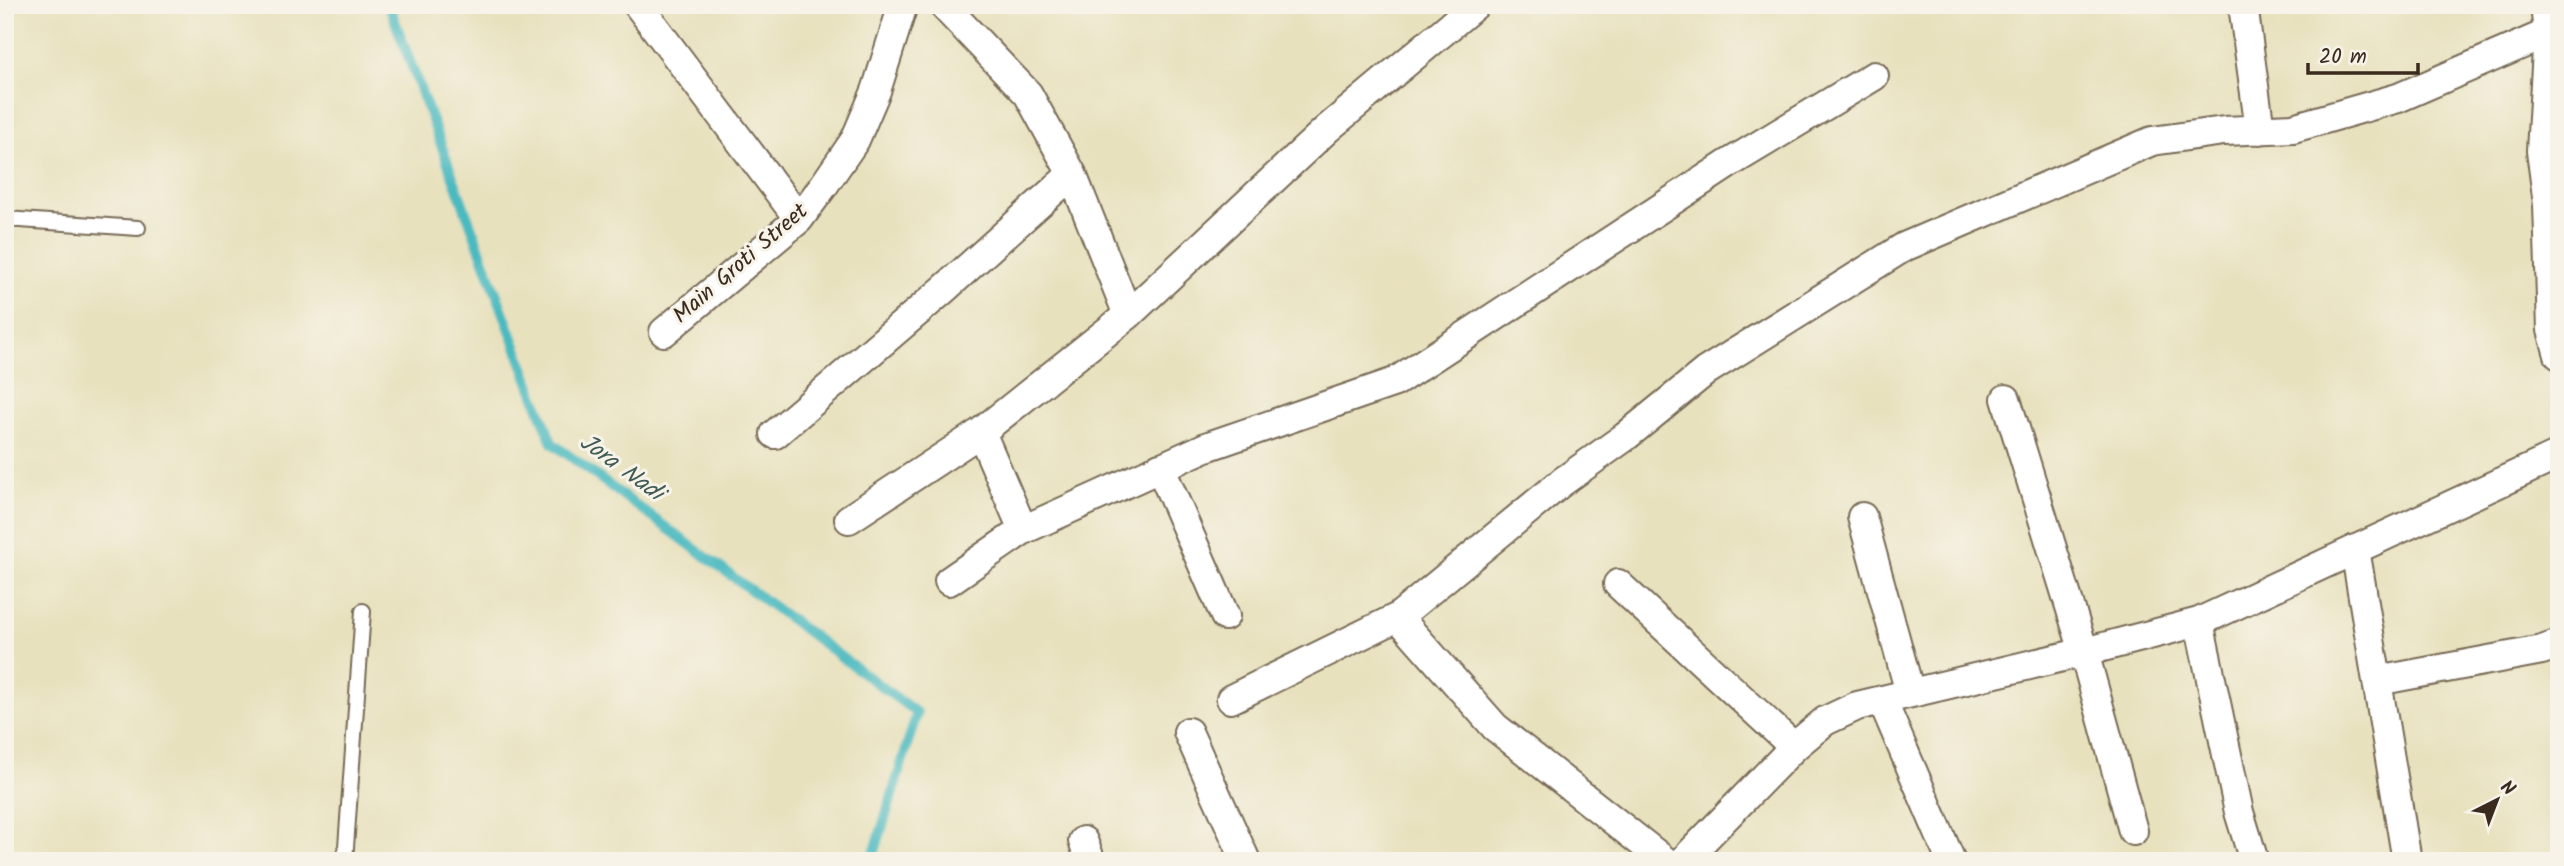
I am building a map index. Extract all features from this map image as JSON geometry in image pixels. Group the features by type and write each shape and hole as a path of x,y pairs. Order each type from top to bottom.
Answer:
{"street":[{"path":"638,5 799,219"},
{"path":"943,5 1028,94 1072,173 1128,315"},
{"path":"849,519 981,432 1128,315 1327,129 1475,5"},
{"path":"2244,5 2260,130"},
{"path":"2544,5 2548,33 2541,151 2555,249 2552,330 2559,355"},
{"name":"Main Groti Street","path":"664,332 799,219 855,140 876,91 899,8"},
{"path":"1231,699 1398,617 1562,482 1625,437 1706,371 1904,247 2152,141 2224,131 2293,128 2398,98 2548,33"},
{"path":"949,581 1023,530 1160,467 1206,447 1395,382 1728,164 1874,76"},
{"path":"775,434 1072,173"},
{"path":"2006,399 2084,652 2133,831"},
{"path":"981,432 1023,530"},
{"path":"1683,861 1794,747 1825,721 1857,706 2199,622 2559,455"},
{"path":"1160,467 1225,616"},
{"path":"1862,517 1910,693"},
{"path":"2355,549 2407,861"},
{"path":"1618,584 1794,747"},
{"path":"1398,617 1495,727 1665,861"},
{"path":"2199,622 2239,812 2254,861"},
{"path":"2377,681 2542,650 2559,643"},
{"path":"1882,700 1951,861"},
{"path":"1188,732 1246,861"}],"lane":[{"path":"5,219 138,228"},
{"path":"345,861 363,611"}],"waterway":[{"name":"Jora Nadi","path":"389,5 552,443 917,713 872,861"}]}
